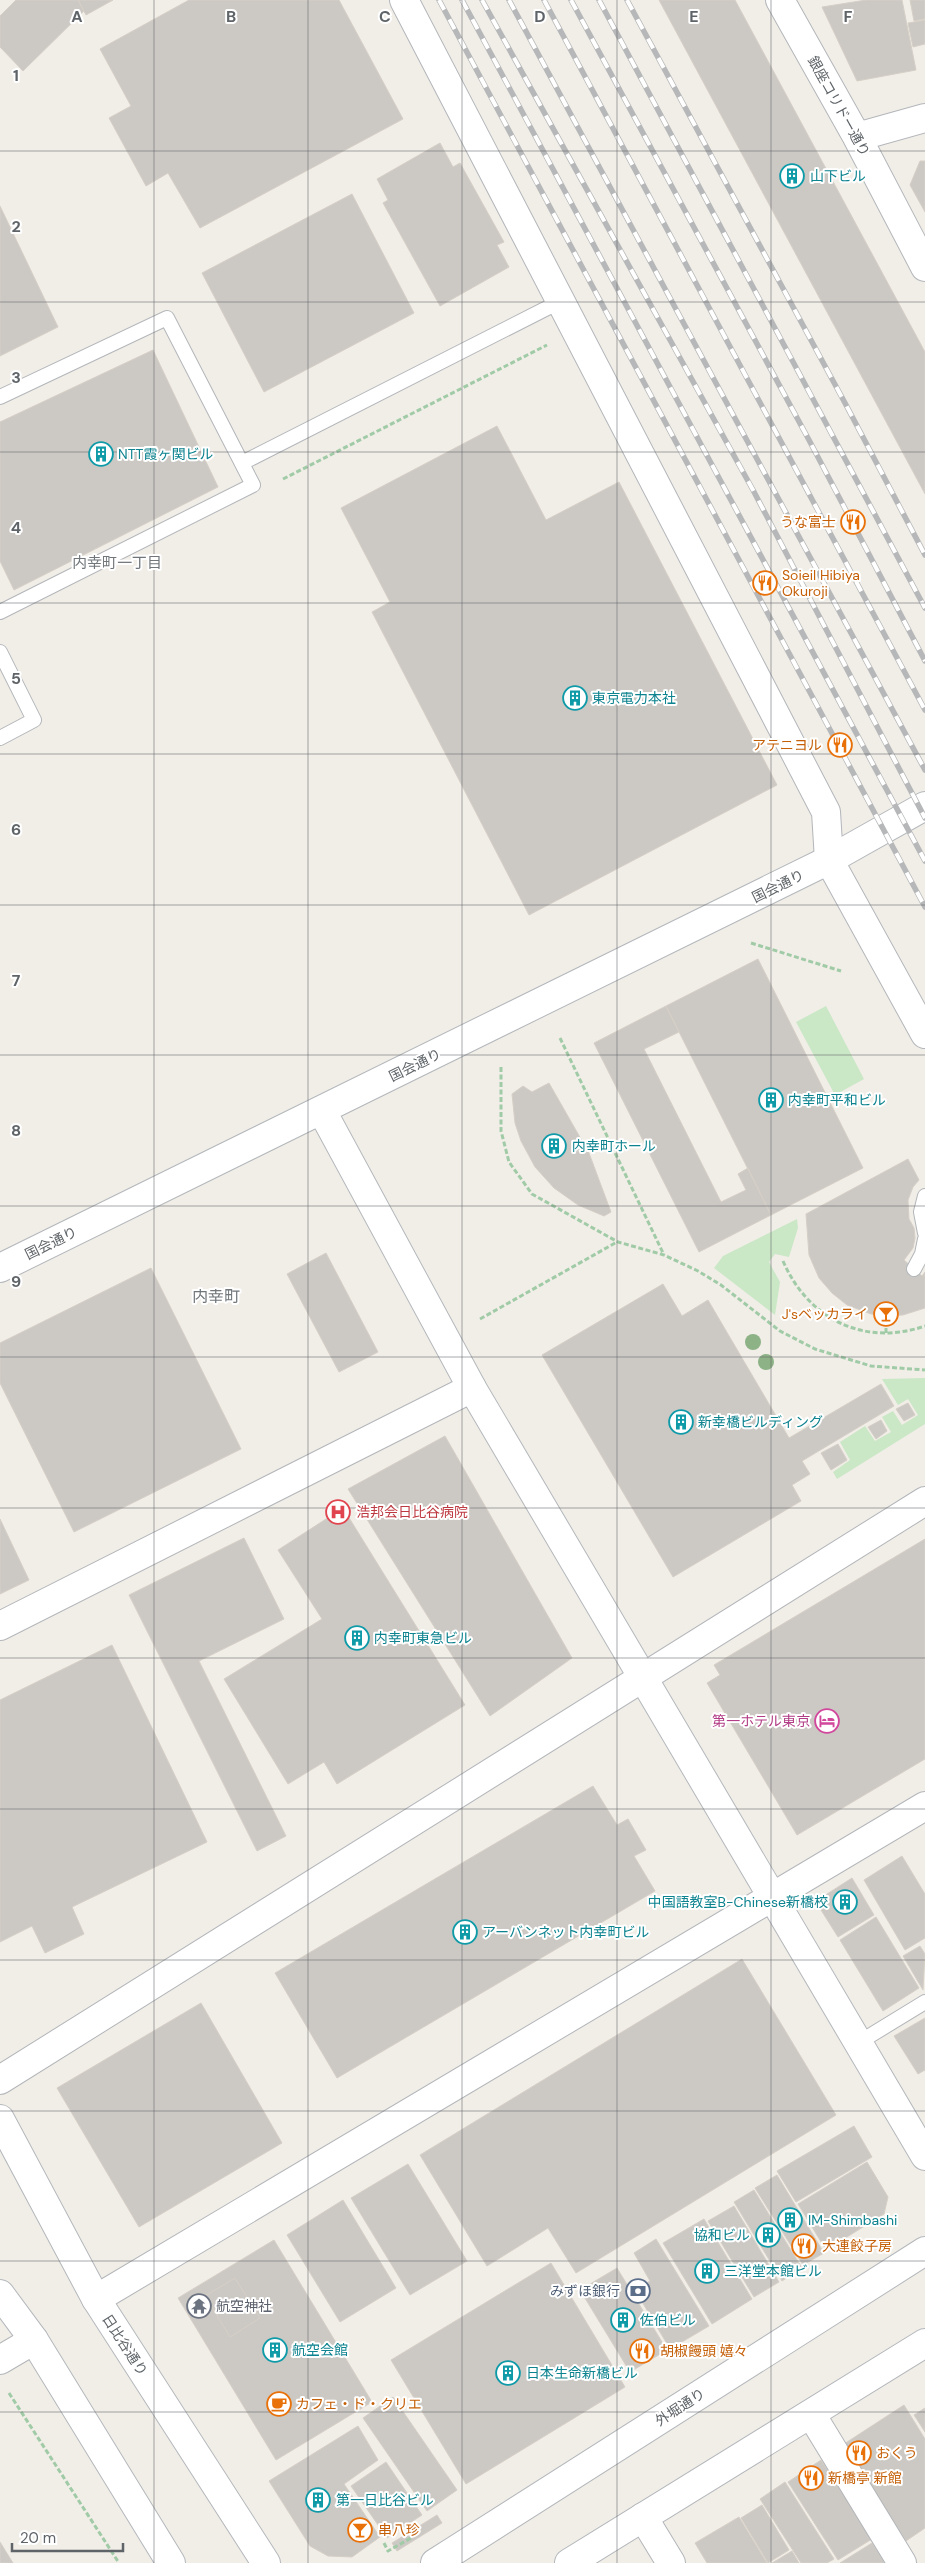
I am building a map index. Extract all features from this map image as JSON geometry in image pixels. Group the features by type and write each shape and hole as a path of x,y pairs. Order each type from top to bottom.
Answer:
{"street":[{"path":"404,0 826,812 829,860 925,1034"},
{"name":"銀座コリドー通り","path":"780,0 857,137 925,267"},
{"path":"857,137 925,118"},
{"name":"国会通り","path":"0,1268 829,860 925,806"},
{"path":"322,1111 472,1388 925,2156"},
{"path":"0,1626 472,1388"},
{"path":"0,2080 925,1501"},
{"path":"96,2299 925,1806"},
{"name":"日比谷通り","path":"0,2119 96,2299 266,2563"},
{"name":"外堀通り","path":"435,2563 925,2251"},
{"path":"0,2294 34,2340 171,2563"},
{"path":"0,2360 34,2340"},
{"path":"569,2563 925,2344"},
{"path":"810,2414 902,2563"},
{"path":"643,2517 671,2563"}],"lane":[{"path":"242,463 561,301"},
{"path":"0,397 167,318 253,485 0,612"},
{"path":"0,652 34,720 0,738"},
{"path":"925,1196 921,1209 925,1233"},
{"path":"914,1269 922,1254 925,1239"},
{"path":"858,2043 925,2002"}],"path":[{"path":"283,479 576,330"},
{"path":"751,943 841,971"},
{"path":"560,1038 664,1255"},
{"path":"501,1067 502,1131 509,1162 532,1194 618,1242 664,1255 713,1280 772,1326 815,1349 871,1366 925,1370"},
{"path":"480,1319 618,1242"},
{"path":"783,1261 799,1290 823,1313 852,1328 886,1333 906,1331 925,1326"},
{"path":"886,1316 886,1333"},
{"path":"6,2391 12,2394 119,2563"},
{"path":"384,2543 388,2551 418,2534"}],"green space":[{"path":"826,1006 864,1079 835,1095 796,1022"},
{"path":"797,1219 798,1228 789,1257 775,1254 769,1262 780,1282 775,1315 714,1268 723,1256"},
{"path":"925,1378 925,1424 837,1479 833,1472 850,1460 840,1442 865,1426 875,1441 891,1432 882,1417 893,1411 902,1425 918,1415 908,1399 898,1405 882,1379"}],"building":[{"path":"16,0 78,0 84,11 23,71 0,47 0,16"},
{"path":"78,0 113,0 86,15"},
{"path":"189,0 339,0 403,119 200,228 168,173 146,186 109,118 131,106 100,49"},
{"name":"山下ビル","path":"659,0 735,0 925,352 925,494"},
{"path":"866,0 902,0 916,70 857,81 822,7"},
{"path":"910,0 925,0 925,19 914,21"},
{"path":"925,20 925,44 913,47 908,23"},
{"path":"440,143 453,167 460,163 504,242 497,245 509,267 440,306 383,203 388,200 377,179"},
{"path":"920,161 925,161 925,212 910,185"},
{"path":"352,194 414,313 264,392 202,273"},
{"path":"0,206 58,327 0,356"},
{"name":"NTT霞ヶ関ビル","path":"153,350 218,487 14,590 0,561 0,422"},
{"name":"東京電力本社","path":"497,426 546,520 619,482 777,785 529,915 372,612 390,602 341,508"},
{"name":"内幸町平和ビル","path":"758,959 863,1168 771,1215 666,1006"},
{"path":"666,1006 679,1032 644,1049 721,1202 746,1190 738,1174 748,1168 771,1215 699,1252 594,1043"},
{"name":"内幸町ホール","path":"549,1083 589,1153 611,1212 604,1216 578,1205 554,1188 535,1167 521,1141 515,1123 512,1094 523,1086 532,1092"},
{"path":"908,1159 919,1180 913,1187 908,1200 909,1219 914,1228 915,1238 913,1248 904,1260 922,1276 925,1272 925,1308 903,1315 886,1316 871,1314 847,1305 832,1293 819,1278 809,1255 806,1214"},
{"path":"326,1253 378,1352 339,1372 287,1274"},
{"path":"151,1268 241,1449 74,1532 0,1383 0,1343"},
{"name":"新幸橋ビルディング","path":"663,1284 682,1316 708,1300 789,1438 881,1384 894,1406 802,1461 810,1474 792,1485 801,1501 673,1577 542,1355"},
{"path":"908,1403 915,1415 904,1421 896,1409"},
{"path":"881,1420 887,1431 876,1439 868,1427"},
{"path":"445,1436 572,1658 490,1716 348,1489"},
{"path":"838,1444 847,1460 831,1470 821,1453"},
{"name":"内幸町東急ビル","path":"343,1508 465,1705 337,1784 324,1762 288,1784 224,1679 322,1619 278,1550"},
{"path":"0,1519 29,1580 0,1594"},
{"path":"244,1538 284,1619 199,1661 286,1836 257,1851 129,1595"},
{"name":"第一ホテル東京","path":"925,1539 925,1759 797,1835 707,1683 720,1675 714,1665"},
{"path":"112,1645 207,1842 72,1907 84,1934 45,1953 32,1926 0,1942 0,1700"},
{"name":"アーバンネット内幸町ビル","path":"593,1786 617,1825 628,1819 646,1850 634,1856 655,1891 337,2078 275,1973"},
{"path":"902,1856 925,1894 925,1938 905,1950 864,1880"},
{"name":"中国語教室B-Chinese新橋校","path":"852,1878 874,1915 838,1937 821,1910 827,1894"},
{"path":"876,1917 919,1988 883,2011 840,1940"},
{"path":"920,1946 925,1954 923,1990 903,1956"},
{"path":"742,1959 836,2115 576,2273 548,2228 487,2266 420,2155"},
{"path":"201,2003 282,2143 139,2227 57,2088"},
{"path":"925,2018 925,2070 918,2074 894,2036"},
{"path":"854,2126 872,2157 796,2202 777,2171"},
{"path":"867,2162 888,2197 884,2214 826,2250 798,2204"},
{"path":"408,2164 467,2261 410,2295 351,2198"},
{"name":"IM-Shimbashi","path":"777,2175 824,2253 803,2265 755,2188"},
{"name":"協和ビル","path":"754,2190 802,2268 782,2281 734,2202"},
{"path":"343,2200 396,2288 340,2322 287,2235"},
{"path":"734,2206 779,2282 754,2297 708,2221"},
{"name":"三洋堂本館ビル","path":"704,2219 752,2299 712,2324 663,2243"},
{"path":"656,2239 709,2326 670,2349 635,2290 650,2281 634,2253"},
{"name":"航空会館","path":"274,2240 372,2402 276,2460 178,2298"},
{"name":"日本生命新橋ビル","path":"551,2263 625,2387 466,2484 391,2360"},
{"name":"佐伯ビル","path":"617,2268 667,2350 630,2372 580,2290"},
{"path":"235,2278 260,2318 230,2337 205,2296"},
{"path":"393,2397 457,2490 427,2511 363,2418"},
{"path":"904,2405 925,2439 925,2528 906,2541 844,2444"},
{"path":"925,2408 925,2432 914,2415"},
{"name":"第一日比谷ビル","path":"358,2426 378,2460 344,2484 380,2537 352,2557 328,2556 310,2546 269,2481"},
{"path":"821,2460 872,2539 838,2560 788,2482"},
{"path":"386,2462 422,2515 387,2538 351,2486"},
{"path":"785,2482 834,2559 827,2563 801,2563 760,2499"},
{"path":"762,2505 789,2550 768,2563 741,2518"},
{"path":"437,2515 442,2523 397,2551 392,2543"},
{"path":"739,2517 767,2563 707,2563 695,2543"},
{"path":"0,2542 13,2563 0,2563"},
{"path":"872,2543 885,2563 840,2563"},
{"path":"792,2551 799,2563 772,2563"}],"railway":[{"path":"439,0 925,907"},
{"path":"462,0 925,861"},
{"path":"482,0 753,490 925,818"},
{"path":"509,0 925,770"},
{"path":"544,0 925,710"},
{"path":"571,0 809,440 925,661"},
{"path":"599,0 925,608"},
{"path":"627,0 925,555"}],"place":[{"name":"山下ビル","path":"792,176"},
{"name":"NTT霞ヶ関ビル","path":"101,454"},
{"name":"うな富士","path":"853,522"},
{"name":"Soieil Hibiya Okuroji","path":"765,583"},
{"name":"東京電力本社","path":"575,698"},
{"name":"アテニヨル","path":"840,745"},
{"name":"内幸町平和ビル","path":"771,1100"},
{"name":"内幸町ホール","path":"554,1146"},
{"name":"J'sベッカライ","path":"886,1314"},
{"name":"新幸橋ビルディング","path":"681,1422"},
{"name":"浩邦会日比谷病院","path":"338,1512"},
{"name":"内幸町東急ビル","path":"357,1638"},
{"name":"第一ホテル東京","path":"827,1721"},
{"name":"中国語教室B-Chinese新橋校","path":"845,1902"},
{"name":"アーバンネット内幸町ビル","path":"465,1932"},
{"name":"IM-Shimbashi","path":"790,2220"},
{"name":"協和ビル","path":"768,2235"},
{"name":"大連餃子房","path":"804,2246"},
{"name":"三洋堂本館ビル","path":"707,2271"},
{"name":"みずほ銀行","path":"638,2291"},
{"name":"航空神社","path":"199,2306"},
{"name":"佐伯ビル","path":"623,2320"},
{"name":"航空会館","path":"275,2350"},
{"name":"胡椒饅頭 嬉々","path":"642,2351"},
{"name":"日本生命新橋ビル","path":"508,2373"},
{"name":"カフェ・ド・クリエ","path":"279,2404"},
{"name":"おくう","path":"859,2453"},
{"name":"新橋亭 新館","path":"811,2478"},
{"name":"第一日比谷ビル","path":"318,2500"},
{"name":"串八珍","path":"360,2530"}],"district":[{"name":"内幸町一丁目","path":"117,563"},
{"name":"内幸町","path":"216,1296"}]}
